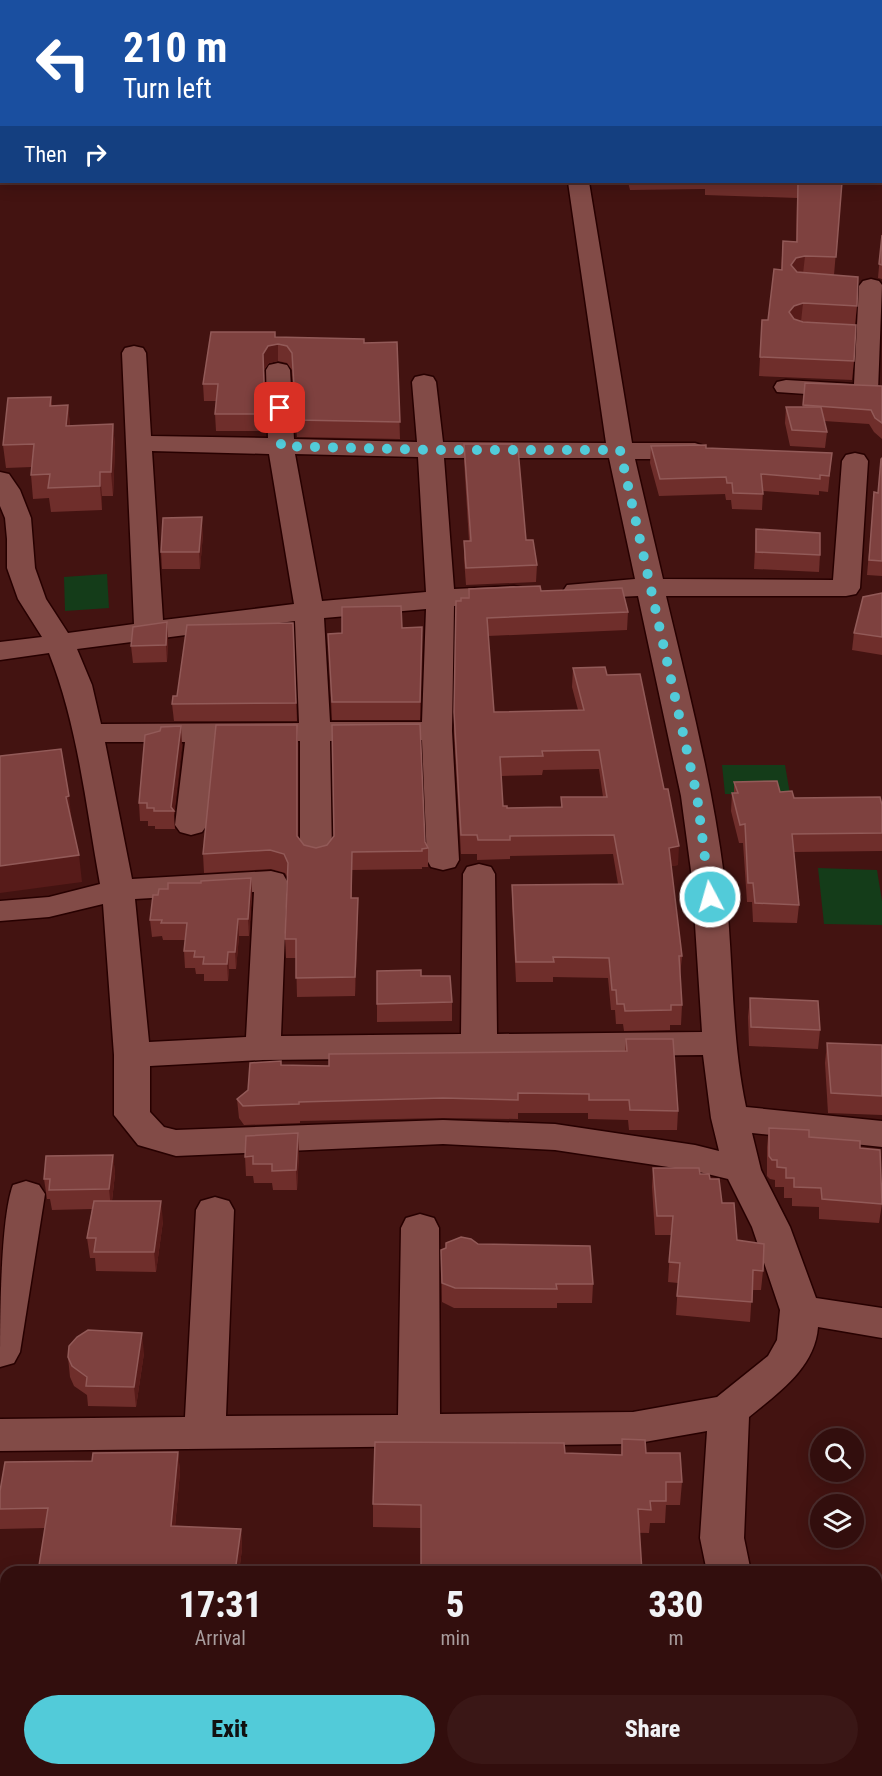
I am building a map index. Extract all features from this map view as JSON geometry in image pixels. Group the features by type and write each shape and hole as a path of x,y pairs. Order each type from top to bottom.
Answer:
{"street":[{"path":"0,1436 205,1431 633,1428 729,1411 782,1367 796,1340 800,1310 771,1227 742,1170 729,1118 720,1043 708,878 697,796 620,450 578,183"},
{"path":"786,387 874,391 877,287 845,285"},
{"path":"841,334 876,336"},
{"path":"134,353 149,632"},
{"path":"278,370 281,446 309,611 315,732 316,854"},
{"path":"424,382 431,450 440,598 437,731 443,860"},
{"path":"138,443 431,450 724,451"},
{"path":"0,651 309,611 440,598 651,587 846,588 843,460 882,463"},
{"path":"0,480 7,490 9,518 21,539 21,568 32,599 60,643 77,685 118,890 132,1055 132,1115 151,1136 177,1143 443,1132 555,1137 695,1158 742,1170"},
{"path":"88,733 437,731"},
{"path":"191,825 201,732"},
{"path":"479,874 479,1047"},
{"path":"0,911 49,907 118,890 271,881 263,1048"},
{"path":"132,1055 263,1048 720,1043"},
{"path":"729,1118 882,1134"},
{"path":"0,1352 26,1194"},
{"path":"205,1431 215,1210"},
{"path":"419,1431 420,1228"},
{"path":"800,1310 882,1323"},
{"path":"728,1566 722,1538 729,1411"}],"green space":[{"path":"107,574 109,608 65,611 64,577"},
{"path":"722,765 785,765 790,794 725,794"},
{"path":"818,868 877,870 882,901 882,925 824,924"}],"building":[{"path":"798,183 842,183 836,257 805,256 796,258 791,265 797,272 858,277 857,306 803,303 794,306 789,312 794,319 803,322 856,325 854,361 760,357 762,320 768,320 774,269 782,270 783,241 797,242"},
{"path":"882,235 882,265 879,264"},
{"path":"211,332 275,332 275,337 364,339 364,343 397,342 400,422 296,420 292,353 287,346 278,344 268,346 263,354 265,414 215,414 218,384 203,384"},
{"path":"805,383 882,386 882,423 875,418 871,410 803,405"},
{"path":"51,397 50,406 68,405 66,426 113,424 111,472 100,472 100,486 48,488 50,474 31,475 34,444 3,445 8,398"},
{"path":"786,407 821,407 827,432 792,430"},
{"path":"464,444 512,444 512,449 518,449 526,540 533,540 537,565 466,568 464,541 471,541"},
{"path":"706,445 706,448 832,453 829,476 820,475 820,479 761,474 763,494 733,493 732,483 727,483 726,477 660,479 651,446"},
{"path":"882,458 882,561 869,560 874,492 878,493"},
{"path":"202,517 199,552 161,552 163,518"},
{"path":"756,529 820,533 820,555 756,552"},
{"path":"540,586 541,591 622,588 628,612 487,618 494,712 584,710 573,668 605,667 607,675 640,674 664,789 668,789 679,846 669,848 682,956 679,956 682,1005 671,1005 671,1010 625,1011 624,1004 617,1004 616,990 612,990 609,958 553,957 554,962 516,962 512,885 623,884 614,835 510,836 510,840 478,840 477,835 461,835 454,712 456,601 469,598 469,589","holes":["599,750 607,797 561,797 562,807 507,808 503,806 500,757 543,756 542,751"]},
{"path":"882,593 882,637 854,633 863,597"},
{"path":"401,606 402,628 422,627 420,702 332,702 328,634 342,633 342,607"},
{"path":"167,622 166,645 131,646 133,627"},
{"path":"293,623 296,703 172,704 173,696 177,696 187,625"},
{"path":"420,724 425,842 428,848 422,851 352,852 351,898 358,898 355,977 296,978 296,939 285,939 288,863 284,854 270,850 203,854 216,725 297,725 297,836 304,845 316,848 327,845 334,836 332,725"},
{"path":"181,726 171,807 174,811 154,811 154,808 147,808 147,803 139,803 145,735 160,731 161,727"},
{"path":"61,749 69,796 66,797 79,855 0,866 0,756"},
{"path":"777,781 780,792 792,791 794,798 880,797 882,805 882,833 792,834 799,905 755,903 753,883 748,883 745,824 740,825 732,793 738,793 734,782"},
{"path":"251,878 248,919 238,919 235,952 228,952 227,964 203,964 204,957 194,957 195,951 184,951 187,923 161,923 162,920 150,920 153,895 158,895 159,889 168,889 168,883 201,883 201,881"},
{"path":"421,970 421,976 450,976 452,1002 377,1004 377,971"},
{"path":"750,998 818,1001 820,1030 751,1027"},
{"path":"626,1039 673,1039 678,1111 630,1110 629,1100 589,1100 589,1094 518,1093 518,1100 443,1098 243,1106 237,1099 248,1090 250,1063 281,1061 281,1065 329,1066 329,1054 627,1051"},
{"path":"827,1043 882,1045 882,1096 831,1093"},
{"path":"769,1128 809,1130 809,1137 860,1141 860,1148 880,1150 882,1204 822,1199 821,1188 794,1187 794,1178 786,1178 786,1168 777,1167 777,1160 772,1160 769,1156"},
{"path":"298,1133 296,1170 272,1171 272,1164 253,1164 253,1156 245,1157 246,1136"},
{"path":"113,1155 109,1189 49,1190 50,1179 44,1179 46,1156"},
{"path":"653,1168 699,1168 700,1174 709,1174 710,1179 719,1179 722,1203 734,1203 737,1240 764,1244 763,1271 753,1270 752,1302 677,1296 680,1263 669,1262 673,1216 657,1216"},
{"path":"94,1201 161,1201 154,1252 94,1252 96,1238 87,1238"},
{"path":"461,1237 471,1239 478,1244 590,1246 593,1284 556,1284 557,1289 455,1288 442,1283 441,1250 446,1248 446,1243"},
{"path":"88,1330 142,1333 134,1387 86,1386 87,1377 72,1366 68,1357 69,1346"},
{"path":"622,1439 645,1440 646,1453 680,1453 682,1482 666,1482 666,1501 650,1501 651,1510 638,1509 642,1566 421,1566 421,1505 373,1504 375,1442 564,1443 565,1453 622,1455"},
{"path":"178,1452 171,1526 241,1529 236,1566 39,1566 48,1508 0,1509 0,1491 5,1462 92,1461 93,1453"}],"route":[{"path":"280,408 281,446 431,450 620,450 697,796 710,897"}]}
